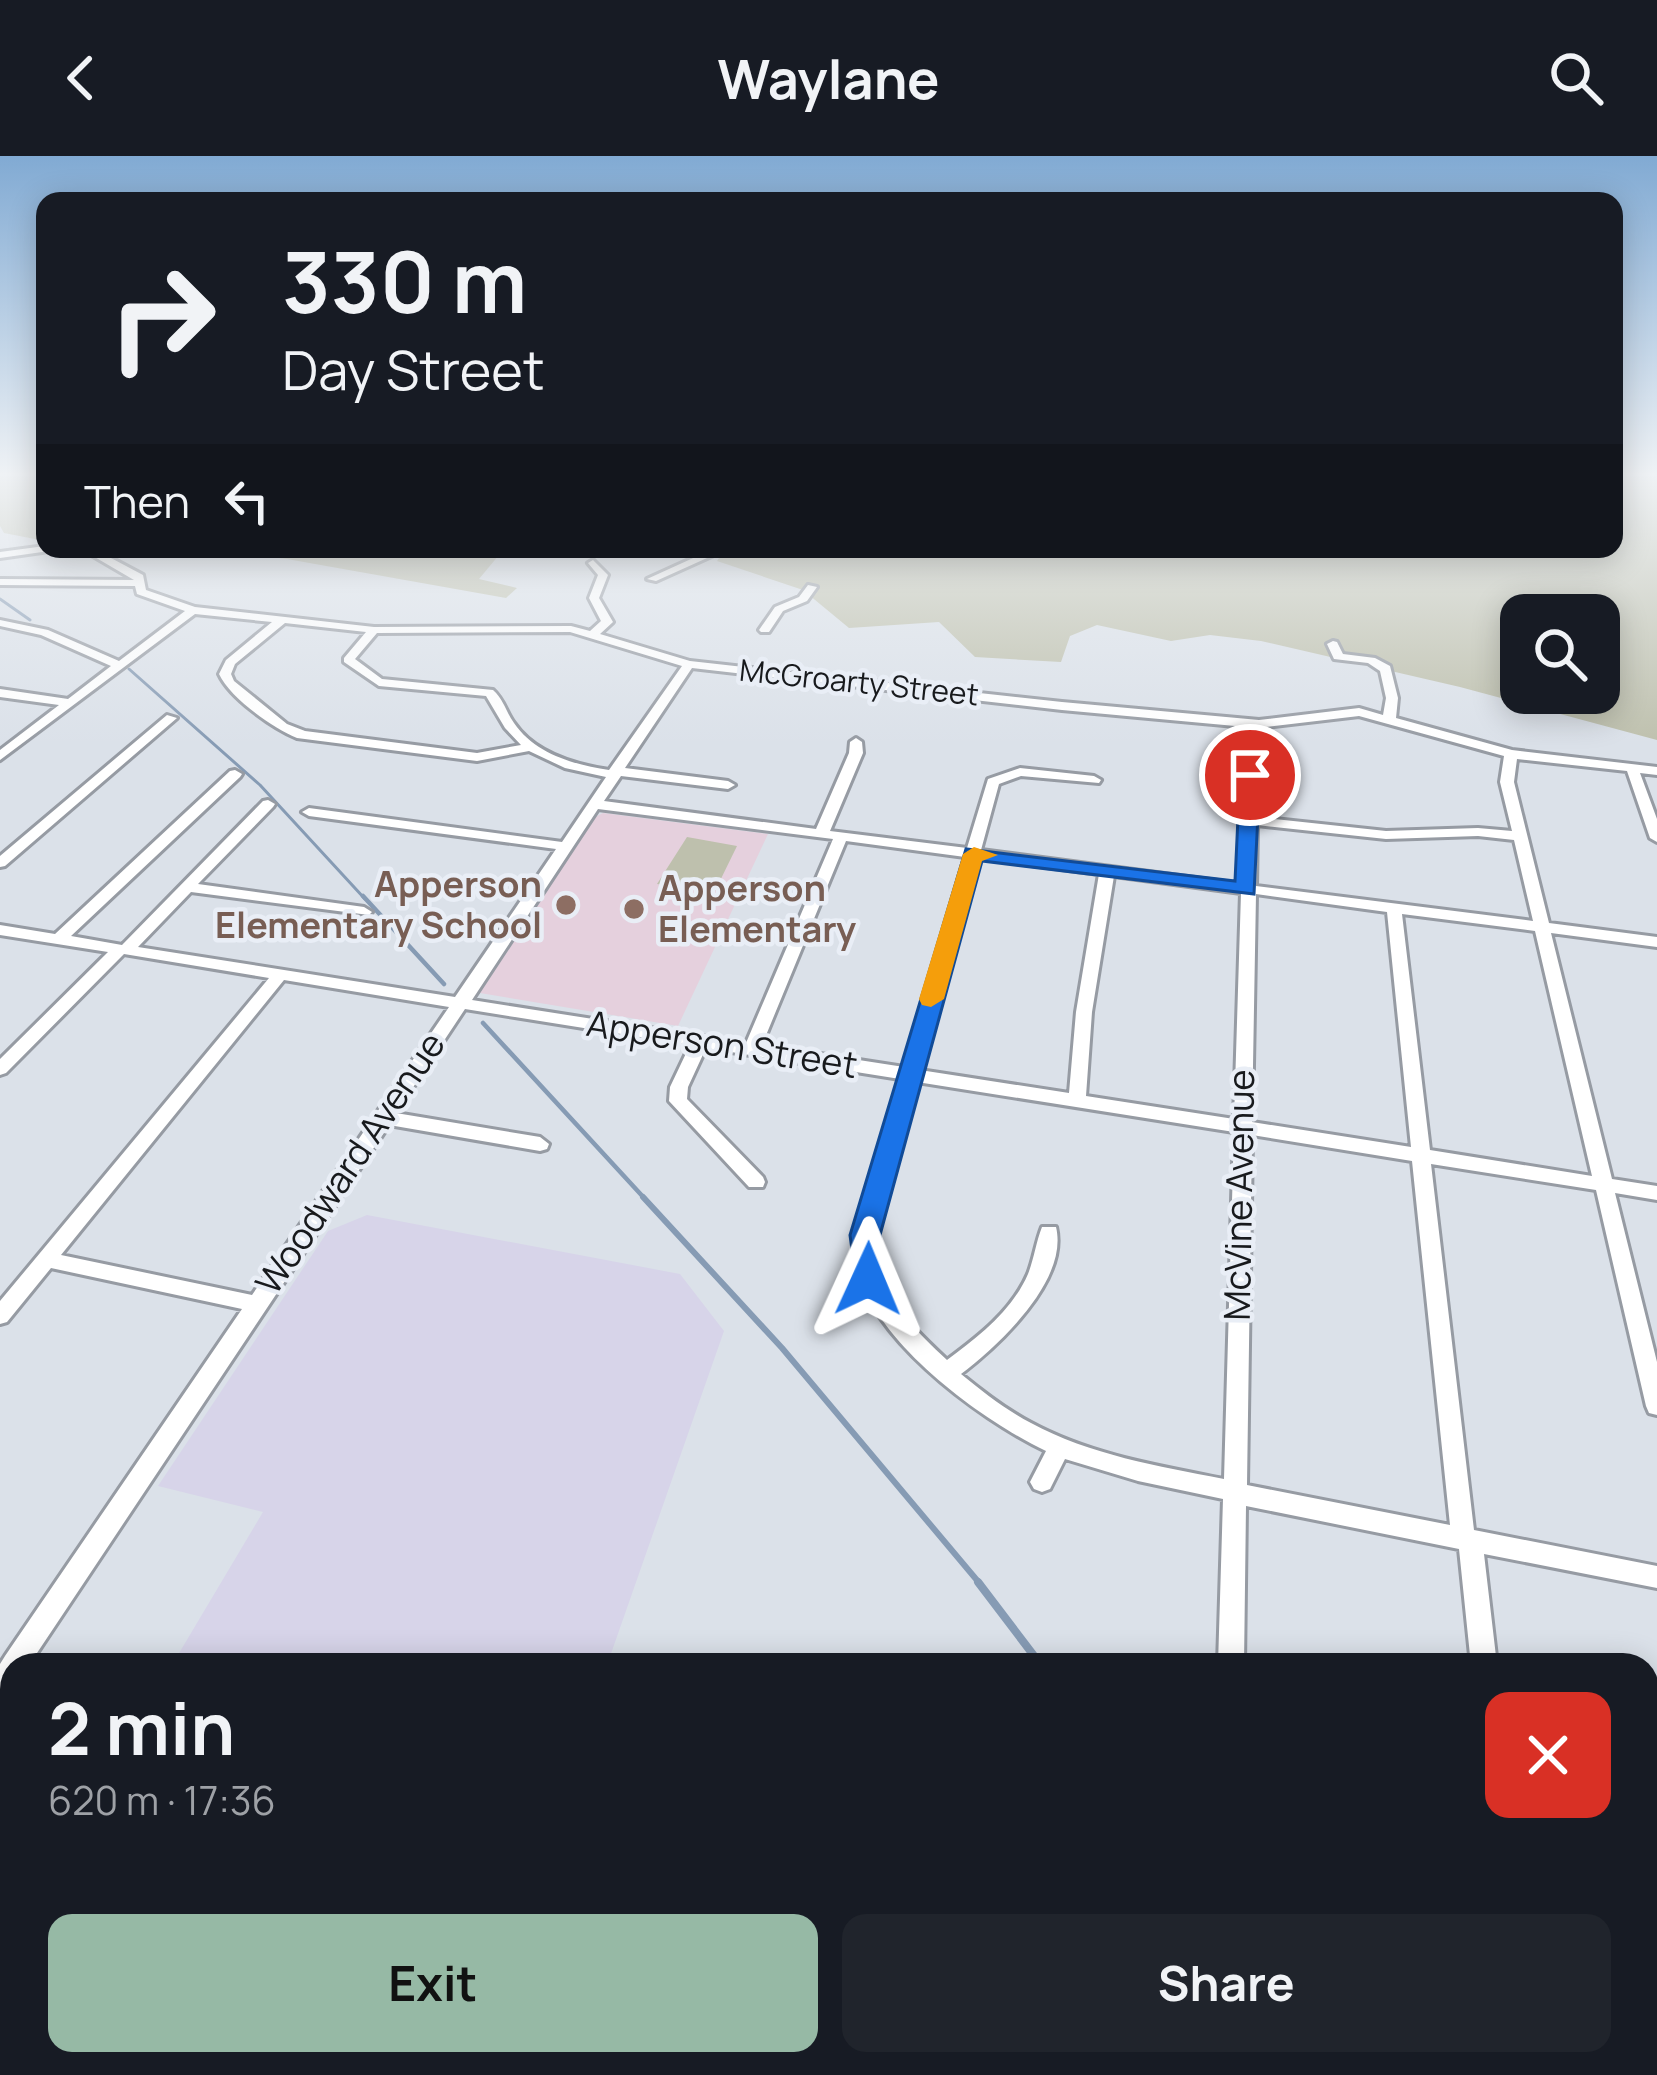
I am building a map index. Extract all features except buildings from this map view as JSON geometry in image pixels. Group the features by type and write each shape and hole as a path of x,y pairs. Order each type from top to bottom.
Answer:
{"street":[{"name":"McGroarty Street","path":"120,566 142,583 143,593 193,610 374,630 555,628 593,634 689,664 1252,724 1351,712 1511,754 1657,771"},
{"path":"593,634 607,622 594,598 603,575 595,566"},
{"path":"652,579 683,566"},
{"path":"0,582 142,583"},
{"path":"765,630 779,609 802,599 812,587"},
{"path":"0,756 193,610"},
{"path":"282,620 230,662 225,674 291,731 477,757 532,747"},
{"path":"0,623 44,632 119,665"},
{"path":"374,630 350,652 350,664 379,682 489,693 497,699 509,725 532,747 563,765 728,785"},
{"path":"1333,644 1338,657 1379,663 1386,669 1392,698 1389,720"},
{"name":"Woodward Avenue","path":"22,1653 689,664"},
{"path":"0,693 70,703"},
{"path":"0,863 171,718"},
{"name":"McVine Avenue","path":"1231,1653 1252,724"},
{"path":"821,834 856,742"},
{"path":"1511,754 1507,782 1657,1406"},
{"path":"1632,768 1657,838"},
{"path":"59,939 235,774"},
{"path":"1094,780 1008,774 993,782 865,1235 865,1264 884,1308 944,1374 992,1414 1058,1450 1125,1470 1657,1577"},
{"path":"0,1069 268,804"},
{"path":"592,804 1657,942"},
{"path":"309,812 563,847"},
{"path":"1249,820 1387,836 1478,832 1520,836"},
{"path":"752,1049 841,836"},
{"path":"1077,1100 1084,1012 1107,871"},
{"path":"187,886 364,912"},
{"path":"1394,908 1482,1653"},
{"name":"Apperson Street","path":"0,930 1657,1192"},
{"path":"0,1316 281,974"},
{"path":"700,1041 678,1090 679,1104 756,1182"},
{"path":"381,1117 540,1144"},
{"path":"944,1374 999,1332 1023,1304 1039,1276 1049,1232"},
{"path":"46,1260 256,1304"},
{"path":"1042,1482 1058,1450"}],"shaded area":[{"name":"Apperson Elementary","path":"603,813 768,834 678,1026 480,993 595,817"},
{"path":"367,1215 680,1274 724,1331 611,1653 179,1653 263,1512 158,1486 328,1231"}],"green space":[{"path":"324,566 490,566 479,579 517,588 506,598"},
{"path":"731,566 1657,566 1657,740 1560,714 1620,714 1620,594 1500,594 1500,698 1261,641 1210,635 1171,641 1097,625 1070,636 1061,662 975,657 939,622 849,628 803,590"},
{"path":"687,837 737,846 715,891 657,884"}],"waterway":[{"path":"0,599 30,620"},
{"path":"129,669 260,785 365,899"},
{"path":"363,896 444,984"},
{"path":"483,1023 646,1200"},
{"path":"643,1197 782,1348 981,1585"},
{"path":"978,1582 1032,1653"}],"slow traffic":[{"path":"931,999 974,854 987,855"}],"place":[{"name":"Apperson Elementary School","path":"566,905"},
{"name":"Apperson Elementary","path":"634,909"}],"route":[{"path":"868,1279 865,1235 974,854 1246,889 1250,775"}]}
